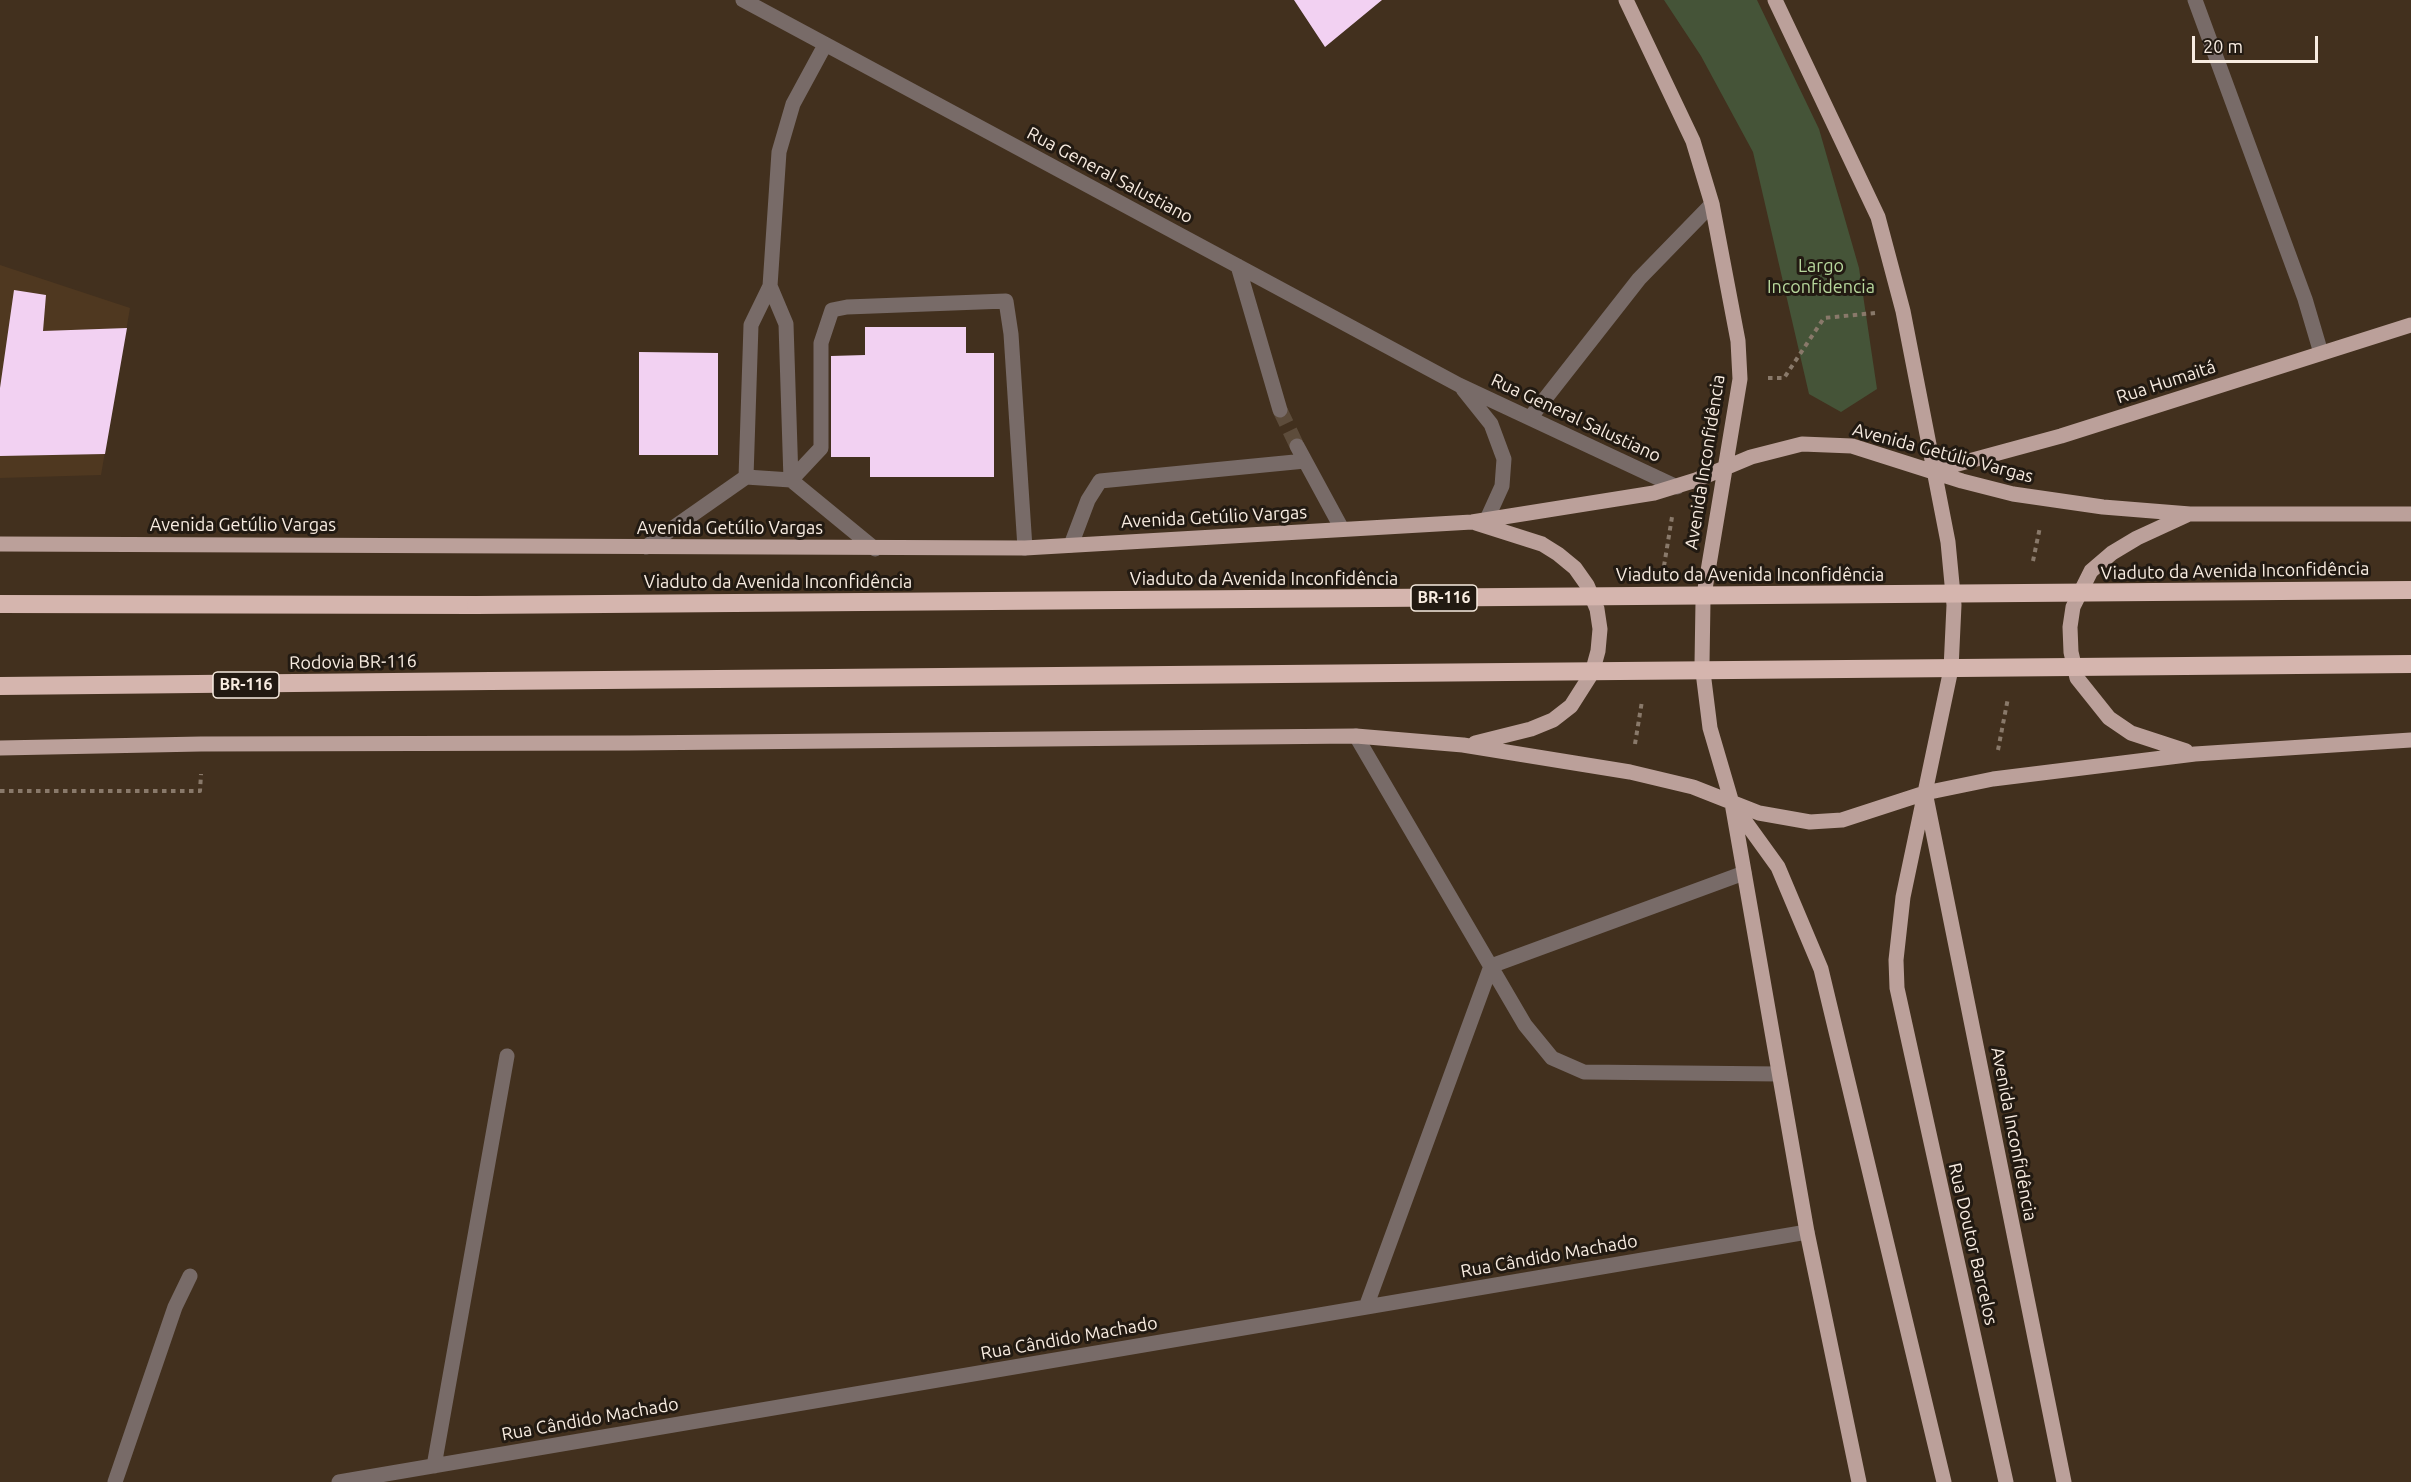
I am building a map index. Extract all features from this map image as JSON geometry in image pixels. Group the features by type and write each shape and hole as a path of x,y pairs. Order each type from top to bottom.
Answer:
{"highway":[{"name":"Viaduto da Avenida Inconfidência","path":"0,604 476,605 2411,590"},
{"name":"Rodovia BR-116","path":"0,686 2411,664"}],"main road":[{"name":"Avenida Inconfidência","path":"1626,0 1693,141 1712,204 1738,341 1740,379 1703,601 1702,664 1710,728 1732,803 1807,1232 1859,1482"},
{"name":"Avenida Inconfidência","path":"1775,0 1878,217 1903,311 1932,471 1948,542 1954,605 1951,669 1899,928 1897,988 1901,1015"},
{"name":"Rua Humaitá","path":"1932,471 2061,436 2411,325"},
{"name":"Avenida Getúlio Vargas","path":"0,544 1024,548 1480,520 1608,501 1677,487 1777,449 1802,444 1829,444 1877,453 1962,481 2047,500 2190,514 2411,514"},
{"path":"2190,514 2137,538 2112,553 2091,571 2073,608 2071,652 2077,678 2109,718 2131,733 2195,754"},
{"path":"1463,745 1531,729 1553,720 1571,706 1592,673 1598,651 1600,628 1597,609 1587,585 1575,568 1558,554 1533,541 1480,520"},
{"path":"0,748 1356,736 1463,745 1653,776 1693,787 1732,803 1786,819 1842,820 1925,793 1993,779 2195,754 2411,740"},
{"name":"Avenida Inconfidência","path":"1925,793 2064,1482"},
{"name":"Avenida Inconfidência","path":"1732,803 1758,836 1786,885 1821,969 1944,1482"},
{"name":"Rua Doutor Barcelos","path":"1901,1015 2006,1482"}],"street":[{"name":"Rua General Salustiano","path":"743,0 1459,385 1677,487"},
{"path":"2195,0 2305,299 2321,353"},
{"path":"746,477 751,325 770,286 778,152 794,104 825,45"},
{"path":"1530,418 1639,279 1712,204"},
{"path":"1238,266 1280,410"},
{"path":"770,286 786,324 791,480"},
{"path":"791,480 821,448 821,343 831,310 847,307 1006,301 1011,334 1024,548"},
{"name":"Rua General Salustiano","path":"1459,385 1491,424 1504,459 1502,486 1480,520"},
{"path":"1297,446 1342,529"},
{"path":"1071,545 1088,500 1100,481 1305,460"},
{"path":"646,547 746,477 791,480 875,549"},
{"path":"1356,736 1525,1025 1552,1058 1584,1072 1779,1074"},
{"path":"1366,1307 1491,966 1744,873"},
{"path":"434,1466 507,1056"},
{"name":"Rua Cândido Machado","path":"339,1482 1807,1232"},
{"path":"115,1482 175,1307 190,1276"}],"path":[{"path":"1740,379 1784,378 1824,318 1903,311"},
{"path":"0,791 200,791"}],"shaded area":[{"path":"0,265 130,308 101,475 0,478"}],"green space":[{"name":"Largo Inconfidencia","path":"1664,0 1757,0 1819,129 1859,268 1877,389 1841,412 1809,394 1753,152 1701,56"}],"building":[{"path":"1294,0 1382,0 1325,47"},
{"path":"14,290 46,295 43,331 127,328 105,454 0,456 0,388"},
{"path":"865,327 966,327 966,353 994,353 994,477 870,477 870,457 831,457 831,356 865,355"},
{"path":"639,352 718,353 718,455 639,455"}],"tunnel":[{"path":"1280,410 1297,446"}]}
